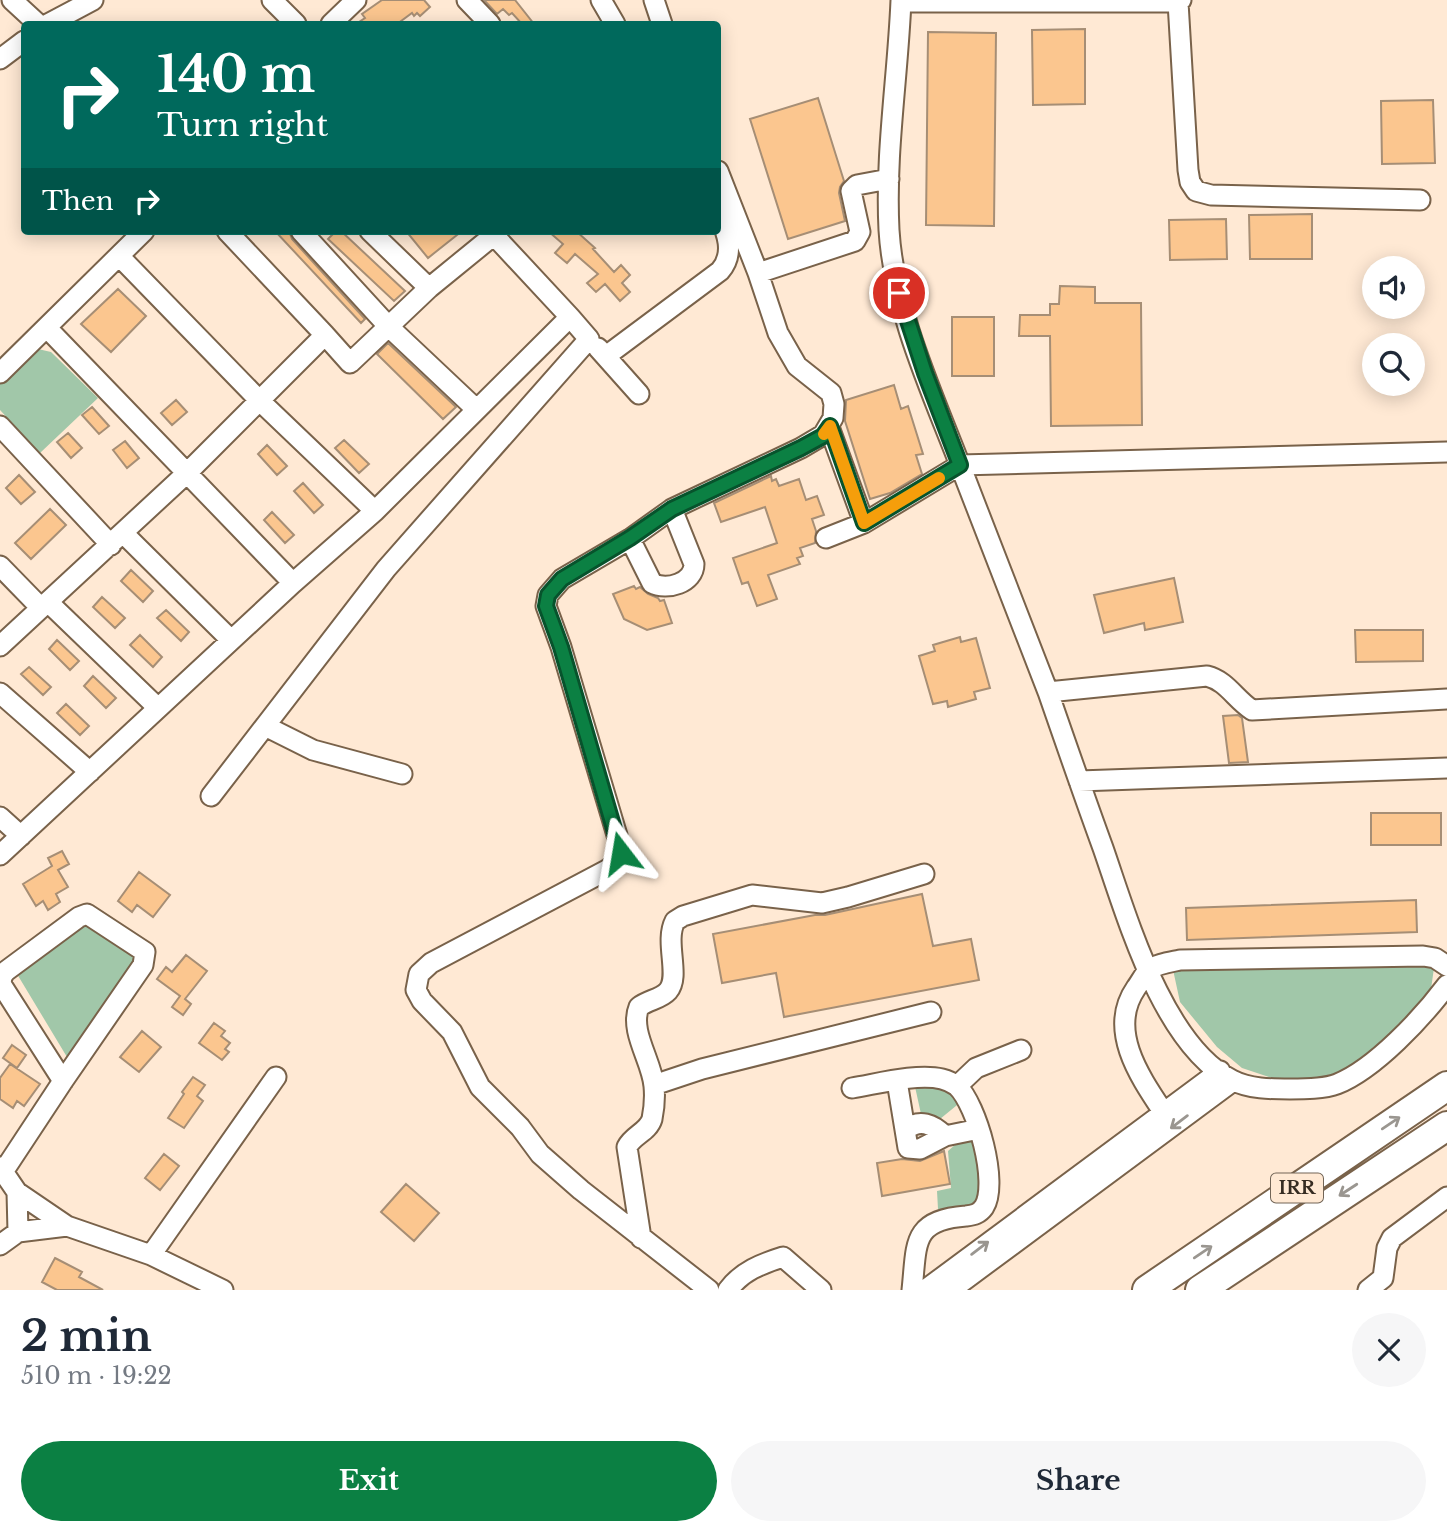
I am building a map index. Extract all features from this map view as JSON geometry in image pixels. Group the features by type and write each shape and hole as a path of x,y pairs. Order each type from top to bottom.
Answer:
{"highway":[{"name":"IRR","path":"1147,1290 1447,1086"},
{"name":"IRR","path":"1200,1290 1447,1126"}],"lane":[{"path":"12,0 35,21"},
{"path":"56,14 93,0"},
{"path":"272,0 293,21"},
{"path":"334,21 356,0"},
{"path":"467,0 487,21"},
{"path":"601,0 613,21"},
{"path":"653,0 661,21"},
{"path":"1420,200 1211,195 1196,191 1190,183 1188,170 1180,1 901,1 889,179 890,231 899,293 925,373 1048,692 1139,951 1169,1013 1193,1048 1226,1076 1266,1089 1303,1089 1337,1084 1368,1065 1425,1014 1447,985"},
{"path":"0,60 21,43"},
{"path":"709,1290 640,1238 540,1154 520,1127 480,1087 452,1032 422,1001 416,990 419,974 430,963 607,870 619,861 619,842 561,647 546,606 548,595 562,579 672,509 801,448 823,436 830,426 834,404 831,393 797,366 778,333 721,179"},
{"path":"758,273 855,241 860,232 851,191 857,185 889,179"},
{"path":"606,356 720,271 726,263 729,250 721,219"},
{"path":"0,373 140,235"},
{"path":"232,235 350,362 490,235"},
{"path":"305,235 389,327 476,409"},
{"path":"374,235 429,288"},
{"path":"494,235 639,394"},
{"path":"119,256 260,401 375,511"},
{"path":"0,855 157,707 375,511 570,317"},
{"path":"47,328 293,583"},
{"path":"0,646 187,473 325,335"},
{"path":"212,796 387,569 589,339"},
{"path":"0,426 117,539 231,640"},
{"path":"830,426 864,523"},
{"path":"826,538 864,523 960,465 1447,452"},
{"path":"630,538 652,583 667,587 691,577 694,564 672,509"},
{"path":"0,566 157,707"},
{"path":"1048,692 1207,676 1218,678 1240,703 1252,710 1447,699"},
{"path":"0,693 90,772"},
{"path":"265,726 313,750 402,774"},
{"path":"1079,781 1447,768"},
{"path":"0,817 21,836"},
{"path":"640,1238 628,1147 633,1138 650,1124 654,1084 635,1018 639,1007 666,994 671,988 673,974 670,939 675,921 683,916 752,895 822,902 924,874"},
{"path":"62,1081 1,984 1,979 6,971 79,917 87,914 145,952 144,965 2,1170 18,1192 67,1226 151,1255 223,1290"},
{"path":"1164,1113 1135,1067 1127,1045 1125,1029 1132,994 1149,969 1180,960 1423,956 1435,958 1447,966"},
{"path":"654,1084 702,1069 931,1012"},
{"path":"957,1086 976,1068 1021,1050"},
{"path":"926,1290 1164,1113 1226,1076"},
{"path":"951,1290 1083,1195 1226,1076"},
{"path":"151,1255 276,1077"},
{"path":"852,1088 932,1077 945,1080 957,1086 979,1129 991,1184 987,1201 975,1215 940,1219 926,1227 917,1248 912,1290"},
{"path":"897,1081 906,1130 913,1123 923,1122 945,1136 979,1129"},
{"path":"18,1192 18,1232"},
{"path":"1368,1290 1383,1278 1387,1248 1392,1238 1447,1197"},
{"path":"0,1245 18,1232 67,1226"},
{"path":"728,1290 738,1276 765,1262 783,1257 821,1290"}],"green space":[{"path":"38,349 51,352 98,398 40,453 0,410 0,384"},
{"path":"79,917 131,949 136,963 67,1057 14,969"},
{"path":"1435,961 1431,989 1415,1011 1366,1056 1338,1075 1311,1085 1281,1081 1242,1068 1217,1047 1180,1002 1172,965"},
{"path":"920,1068 962,1101 940,1119 921,1114 912,1073"},
{"path":"980,1137 989,1172 978,1206 938,1209 937,1191 951,1188 948,1151 956,1144"}],"building":[{"path":"382,0 424,0 430,7 420,16 417,13 414,16 412,13 401,21 360,21 365,18 362,14"},
{"path":"484,0 515,0 532,21 519,21 512,13 509,15 503,9 497,14"},
{"path":"1085,29 1085,104 1033,105 1032,30"},
{"path":"928,32 996,33 994,226 926,225"},
{"path":"818,98 844,181 839,193 845,221 788,239 750,119"},
{"path":"1433,100 1435,163 1382,164 1381,101"},
{"path":"1312,214 1312,259 1250,259 1249,215"},
{"path":"1226,219 1227,259 1170,260 1169,220"},
{"path":"279,235 290,235 365,319 361,323"},
{"path":"332,235 345,235 405,291 394,301 328,239"},
{"path":"409,235 457,235 428,258"},
{"path":"553,235 580,235 614,272 621,265 630,275 622,283 630,292 620,301 605,284 596,292 587,283 598,274 575,254 567,263 555,253 563,244"},
{"path":"1060,286 1095,287 1095,303 1141,303 1142,425 1051,426 1050,336 1019,336 1020,315 1050,315 1050,304 1059,304"},
{"path":"118,289 146,316 111,352 81,324"},
{"path":"952,317 994,317 994,376 952,376"},
{"path":"388,343 456,407 443,419 377,354"},
{"path":"894,385 901,409 908,406 923,454 916,455 922,474 890,493 870,499 845,421 846,400"},
{"path":"176,400 187,412 172,425 161,413"},
{"path":"92,407 109,426 99,434 82,415"},
{"path":"68,433 82,448 71,458 57,442"},
{"path":"344,440 369,464 359,473 335,448"},
{"path":"125,441 139,458 127,468 113,450"},
{"path":"267,445 287,466 277,475 258,454"},
{"path":"19,475 35,492 21,504 6,488"},
{"path":"771,476 772,481 776,479 779,486 799,479 806,500 817,496 824,515 812,519 816,531 815,543 800,548 803,556 797,558 800,564 768,575 777,599 757,606 748,582 742,584 733,558 777,543 765,507 721,522 714,503"},
{"path":"303,483 323,505 314,513 294,491"},
{"path":"50,509 66,525 31,559 15,543"},
{"path":"272,512 294,535 285,543 264,520"},
{"path":"131,570 153,591 143,602 121,581"},
{"path":"1174,578 1183,622 1145,630 1144,623 1104,633 1094,595"},
{"path":"634,586 636,589 640,587 660,601 664,600 672,623 647,630 624,619 613,594"},
{"path":"102,597 125,618 115,628 93,607"},
{"path":"166,610 189,632 181,641 157,618"},
{"path":"1355,630 1423,630 1423,661 1356,662"},
{"path":"140,635 162,657 153,667 130,645"},
{"path":"960,637 961,642 976,638 990,688 974,692 976,699 948,707 947,701 933,704 919,656 935,651 933,645"},
{"path":"57,640 79,661 70,670 49,649"},
{"path":"29,667 51,687 43,695 21,674"},
{"path":"93,676 116,698 106,708 84,686"},
{"path":"66,704 89,726 80,735 57,713"},
{"path":"1238,715 1242,718 1248,762 1229,763 1223,716"},
{"path":"1371,813 1441,813 1441,845 1371,845"},
{"path":"62,851 69,864 58,870 68,887 56,894 60,902 48,910 43,901 36,906 23,884 52,866 48,858"},
{"path":"139,872 170,895 153,917 137,905 132,912 118,901"},
{"path":"922,894 933,946 971,939 979,980 784,1017 776,973 722,983 713,934 825,915"},
{"path":"1416,900 1417,932 1187,940 1186,908"},
{"path":"186,955 207,971 185,999 191,1004 183,1015 172,1007 180,996 157,979 166,967 172,972"},
{"path":"214,1023 225,1031 221,1036 230,1043 225,1049 229,1052 222,1060 199,1043"},
{"path":"142,1031 161,1047 139,1072 120,1057"},
{"path":"12,1045 26,1055 17,1068 3,1058"},
{"path":"10,1064 40,1084 24,1106 17,1101 13,1108 0,1099 0,1078"},
{"path":"193,1077 205,1085 197,1096 203,1101 184,1128 168,1118"},
{"path":"944,1151 950,1184 882,1196 877,1163 902,1159 920,1161"},
{"path":"164,1154 179,1166 160,1190 145,1178"},
{"path":"406,1184 439,1213 414,1241 381,1212"},
{"path":"55,1258 82,1272 79,1277 103,1290 57,1290 42,1282"}],"slow traffic":[{"path":"824,434 830,426 864,523 939,478"}],"route":[{"path":"621,853 561,647 546,606 548,595 562,579 672,509 801,448 823,436 830,426 864,523 960,465 925,373 899,293"}]}
